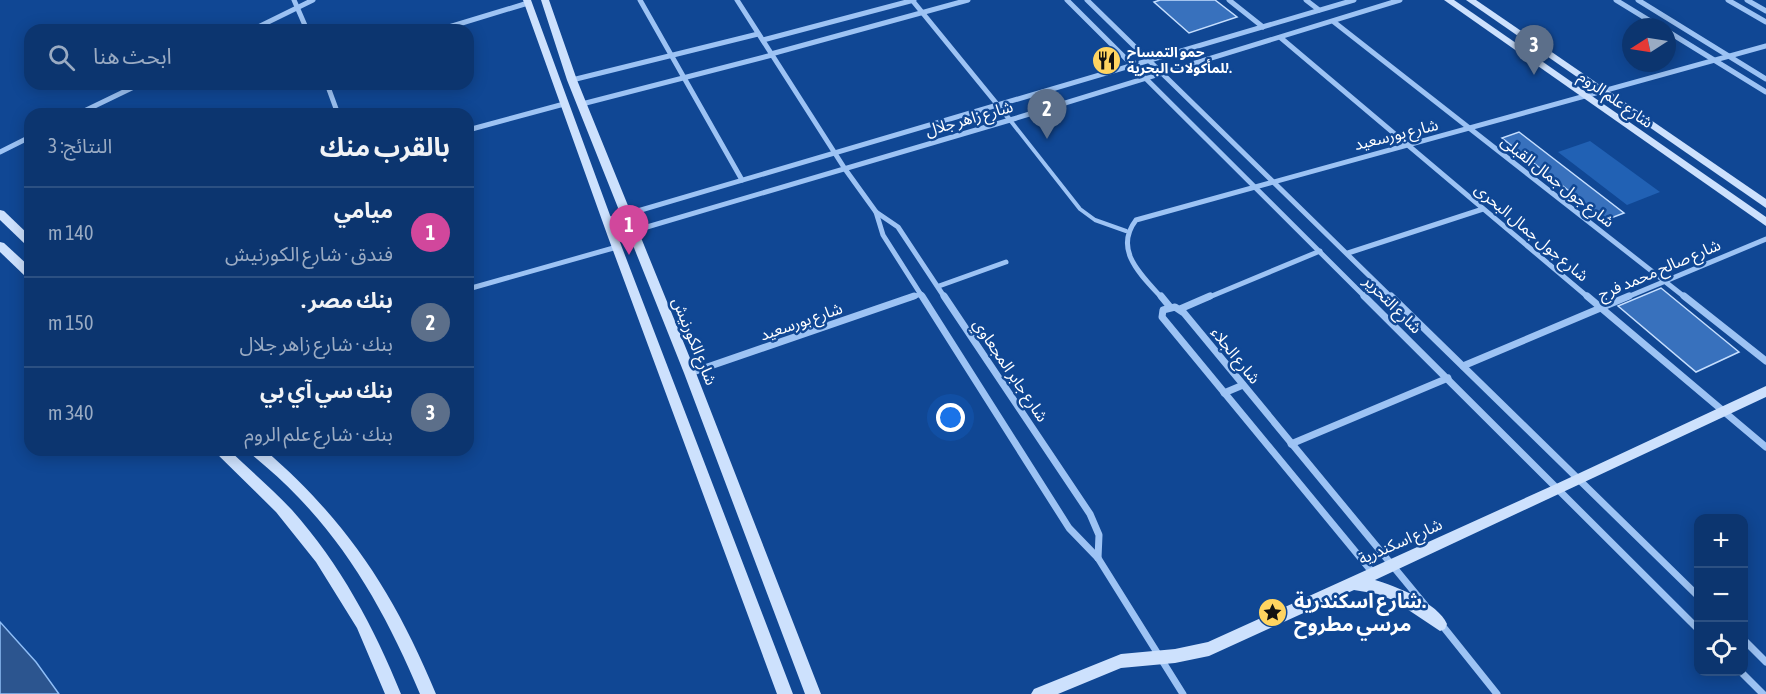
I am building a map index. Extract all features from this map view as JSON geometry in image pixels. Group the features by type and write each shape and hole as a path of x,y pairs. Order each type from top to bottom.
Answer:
{"street":[{"path":"294,0 305,24"},
{"path":"264,24 313,0"},
{"name":"شارع الكورنيش","path":"545,0 572,80 690,373 813,694"},
{"path":"640,0 742,180"},
{"name":"شارع جابر المجعاوي","path":"737,0 845,169 876,212 898,226 1090,514 1099,535 1098,558"},
{"path":"763,40 913,0 1010,120"},
{"path":"582,104 968,0"},
{"name":"شارع التحرير","path":"1067,0 1694,625"},
{"name":"شارع التحرير","path":"1087,0 1694,592"},
{"path":"1229,0 1263,27"},
{"path":"1306,0 1319,10"},
{"name":"شارع زاهر جلال","path":"607,220 1354,0"},
{"name":"شارع زاهر جلال","path":"474,287 615,242 633,231 1147,79 1400,0"},
{"name":"شارع علم الروم","path":"1448,0 1766,222"},
{"name":"شارع علم الروم","path":"1470,0 1766,204"},
{"path":"1616,0 1645,18"},
{"path":"1638,0 1766,79"},
{"path":"1728,0 1766,22"},
{"path":"457,24 528,1 615,242 785,694"},
{"path":"1751,1 1766,11"},
{"name":"شارع جول جمال القبلى","path":"1334,22 1766,361"},
{"path":"572,80 758,34"},
{"path":"1676,36 1766,92"},
{"name":"شارع جول جمال البحرى","path":"1281,38 1766,447"},
{"name":"شارع بورسعيد","path":"1126,231 1136,220 1273,180 1471,129 1766,46"},
{"path":"90,108 128,90"},
{"path":"329,90 336,108"},
{"path":"474,128 564,104"},
{"path":"0,152 24,140"},
{"path":"1348,253 1483,209"},
{"name":"شارع جابر المجعاوي","path":"876,212 880,229 1069,528 1098,558 1184,694"},
{"path":"0,214 24,236"},
{"path":"1126,231 1124,244 1129,257 1170,307 1180,309 1320,251"},
{"name":"شارع صالح محمد فرج","path":"1463,366 1766,239"},
{"path":"0,246 24,268"},
{"path":"939,286 1006,262"},
{"name":"شارع بورسعيد","path":"690,373 921,294"},
{"name":"شارع الجلاء","path":"1170,307 1163,310 1162,317 1373,573"},
{"name":"شارع الجلاء","path":"1180,309 1393,564 1497,694"},
{"path":"1291,444 1448,378"},
{"path":"1224,393 1243,385"},
{"name":"شارع اسكندرية","path":"1040,694 1114,663 1134,659 1161,658 1209,649 1579,480 1766,391"},
{"path":"226,456 288,516 333,575 372,646 393,694"},
{"path":"262,456 309,499 366,570 399,628 428,694"},
{"path":"1351,583 1374,586 1397,594 1412,602 1440,624"},
{"path":"1748,645 1766,662"},
{"path":"1744,676 1763,694"}],"lane":[{"path":"1010,120 1080,209 1095,220 1126,231"}],"shaded area":[{"path":"1590,141 1660,192 1627,205 1558,152"},
{"path":"0,622 36,662 59,694 0,694"}],"building":[{"path":"1160,0 1215,0 1237,17 1189,33 1154,2"},
{"path":"1519,132 1624,213 1606,220 1502,138"},
{"path":"1661,288 1739,352 1696,372 1618,306"}],"place":[{"name":"حمو التمساح للمأكولات البحرية.","path":"1106,60"},
{"name":"بنك سي آي بي","path":"1534,75"},
{"name":"بنك مصر .","path":"1047,139"},
{"name":"ميامي","path":"629,255"},
{"name":"شارع اسكندرية. مرسي مطروح","path":"1273,612"}]}
